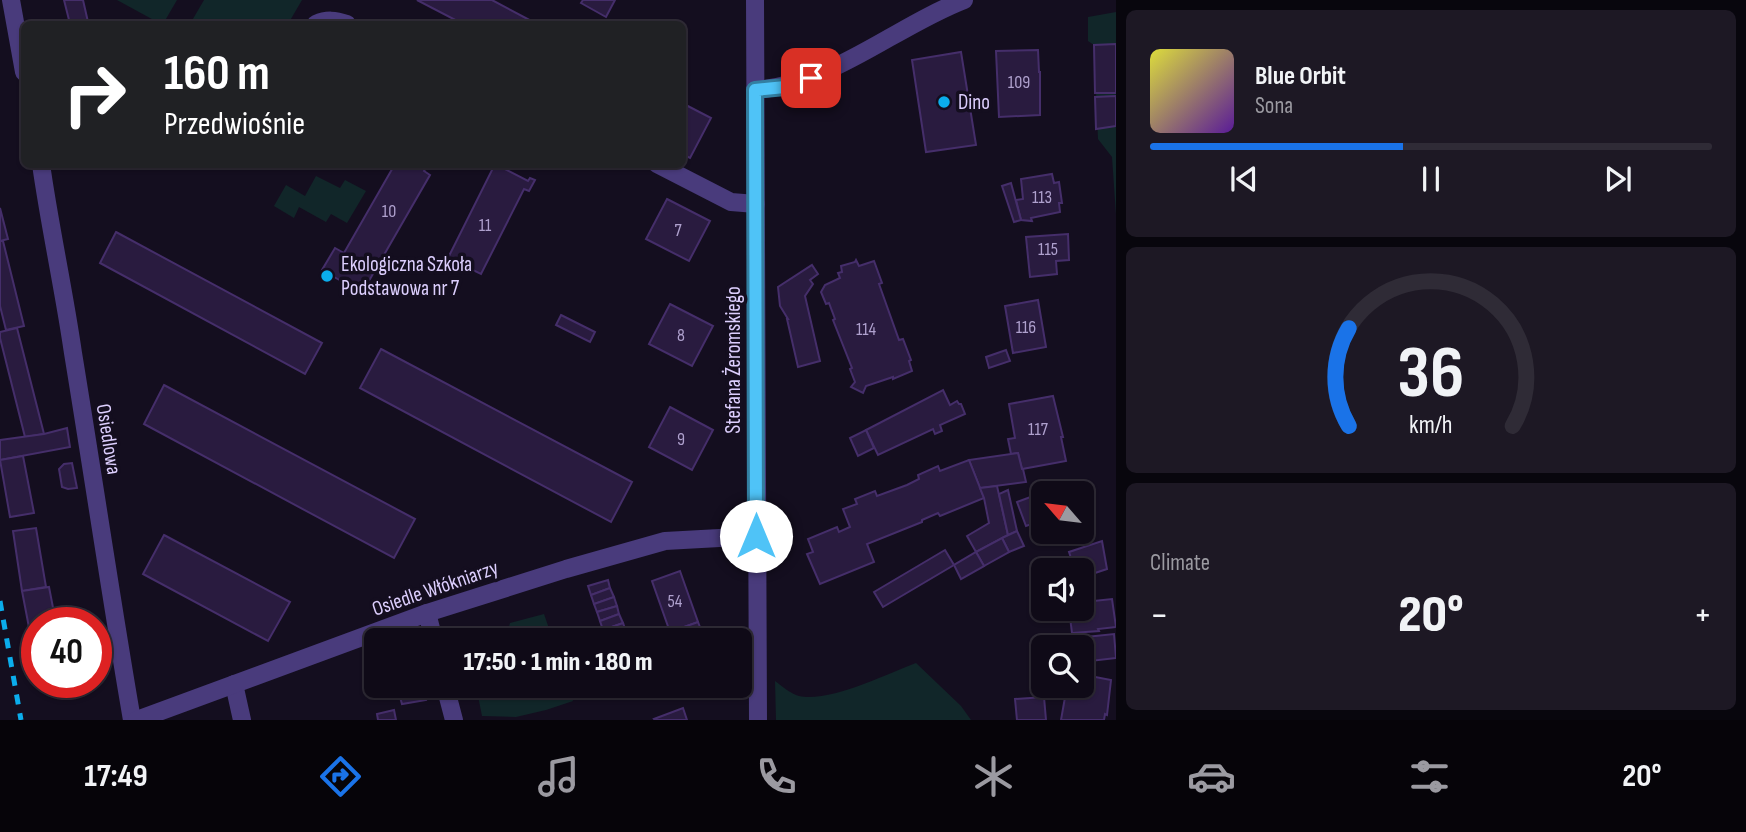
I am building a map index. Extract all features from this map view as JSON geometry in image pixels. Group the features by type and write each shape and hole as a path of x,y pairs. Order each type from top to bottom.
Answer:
{"street":[{"path":"11,0 21,55"},
{"name":"Stefana Żeromskiego","path":"755,0 758,720"},
{"path":"755,90 785,87 811,78 964,0"},
{"name":"Osiedlowa","path":"42,168 109,587 134,720"},
{"path":"665,168 731,202 756,204"},
{"name":"Osiedle Włókniarzy","path":"134,720 427,613 566,569 665,541 756,536"},
{"path":"427,613 431,628"},
{"path":"234,684 242,720"},
{"path":"448,698 454,720"}],"green space":[{"path":"117,0 177,0 165,21 156,21"},
{"path":"204,0 302,0 290,21 192,21"},
{"path":"1116,12 1116,215 1112,157 1098,139 1094,45 1088,41 1088,17"},
{"path":"316,176 340,188 345,180 366,191 347,223 331,214 326,222 299,207 294,218 274,206 286,185 305,196"},
{"path":"544,614 549,628 509,628 510,623"},
{"path":"916,663 961,706 971,720 776,720 775,681 799,696 811,697 841,692"},
{"path":"478,698 572,698 573,701 516,717 482,716"}],"building":[{"path":"64,0 83,0 88,21 69,21"},
{"path":"417,0 492,0 531,21 457,21"},
{"path":"583,0 615,0 606,17 581,3"},
{"path":"1116,44 1116,93 1095,93 1094,45"},
{"path":"1038,50 1040,115 999,117 996,51"},
{"name":"Dino","path":"961,52 976,145 926,152 912,60"},
{"path":"1116,96 1116,126 1096,129 1095,97"},
{"path":"686,105 711,118 690,158 686,156"},
{"path":"393,168 426,168 424,171 430,175 362,293 322,270 335,248 344,253"},
{"path":"493,168 503,168 528,181 530,178 535,180 529,191 524,189 481,274 448,258"},
{"path":"1052,174 1054,183 1059,182 1062,203 1059,203 1060,212 1031,218 1032,221 1021,220 1016,200 1023,199 1021,179"},
{"path":"1011,183 1021,220 1014,222 1002,186"},
{"path":"667,199 710,221 689,261 646,239"},
{"path":"0,208 8,239 0,241"},
{"path":"116,232 322,343 305,374 100,263"},
{"path":"1068,234 1069,260 1056,261 1057,274 1030,277 1026,237"},
{"path":"0,241 3,241 24,326 6,330 0,306"},
{"path":"856,260 859,266 874,261 882,283 879,284 899,340 903,339 911,360 912,371 866,386 863,393 851,387 855,382 850,369 852,368 829,303 826,304 821,292 825,285 840,278 838,273 842,272 841,266"},
{"path":"812,265 818,274 810,280 813,284 805,296 820,361 798,367 788,319 780,306 778,287"},
{"path":"1038,300 1046,347 1013,353 1005,306"},
{"path":"670,304 713,326 692,366 649,344"},
{"path":"561,315 595,332 590,342 556,325"},
{"path":"17,328 44,434 25,437 0,338 0,332"},
{"path":"381,349 632,482 611,522 360,388"},
{"path":"1006,350 1010,361 989,368 986,357"},
{"path":"164,385 415,519 394,558 144,424"},
{"path":"943,390 950,405 957,401 965,414 940,425 942,431 935,434 933,429 878,455 866,430"},
{"path":"1053,396 1066,461 1022,469 1018,453 1011,454 1008,439 1015,438 1009,404"},
{"path":"670,407 713,430 692,470 649,447"},
{"path":"67,428 70,447 0,460 0,440"},
{"path":"866,430 874,448 858,456 850,438"},
{"path":"1018,453 1026,482 980,488 969,460"},
{"path":"23,456 34,513 10,517 0,460"},
{"path":"969,460 984,498 940,516 938,513 867,544 874,562 820,584 807,554 813,552 808,539 837,527 839,532 850,527 843,509 857,504 855,499 875,491 877,496 907,485 919,479 918,475 938,466 940,471"},
{"path":"72,463 77,488 68,489 62,487 59,469 64,464"},
{"path":"997,486 1008,535 976,552 967,536 989,523 980,488"},
{"path":"1008,490 1017,531 1008,535 999,494"},
{"path":"1031,497 1031,524 1026,526 1017,502"},
{"path":"36,528 46,587 22,591 13,531"},
{"path":"1017,531 1024,546 1009,552 1002,538"},
{"path":"164,535 290,602 268,641 143,574"},
{"path":"1002,538 1009,552 984,566 976,552"},
{"path":"1102,541 1107,569 1094,573 1094,558 1071,558 1069,552"},
{"path":"945,550 954,565 883,607 874,592"},
{"path":"976,552 984,566 961,579 954,565"},
{"path":"680,571 698,622 681,628 669,628 652,581"},
{"path":"608,580 610,588 591,595 588,586"},
{"path":"49,587 53,607 25,607 22,591"},
{"path":"610,588 614,597 594,604 591,595"},
{"path":"614,597 617,606 597,612 594,604"},
{"path":"1112,599 1116,627 1072,633 1070,621 1094,621 1094,601"},
{"path":"617,606 619,614 600,621 597,612"},
{"path":"619,614 623,623 602,628 600,621"},
{"path":"698,622 700,628 681,628"},
{"path":"623,623 625,628 609,628"},
{"path":"1114,634 1116,658 1094,661 1094,636"},
{"path":"1094,677 1111,680 1104,720 1061,720 1065,698 1094,698"},
{"path":"400,698 426,700 402,704"},
{"path":"1044,698 1046,720 1017,720 1015,699"},
{"path":"683,708 687,720 654,719"},
{"path":"394,710 396,720 378,720 377,714"}],"railway":[{"path":"0,601 21,720"}],"place":[{"name":"Dino","path":"944,102"},
{"name":"Ekologiczna Szkoła Podstawowa nr 7","path":"327,276"}],"route":[{"path":"756,536 755,90 785,87 811,78"}]}
